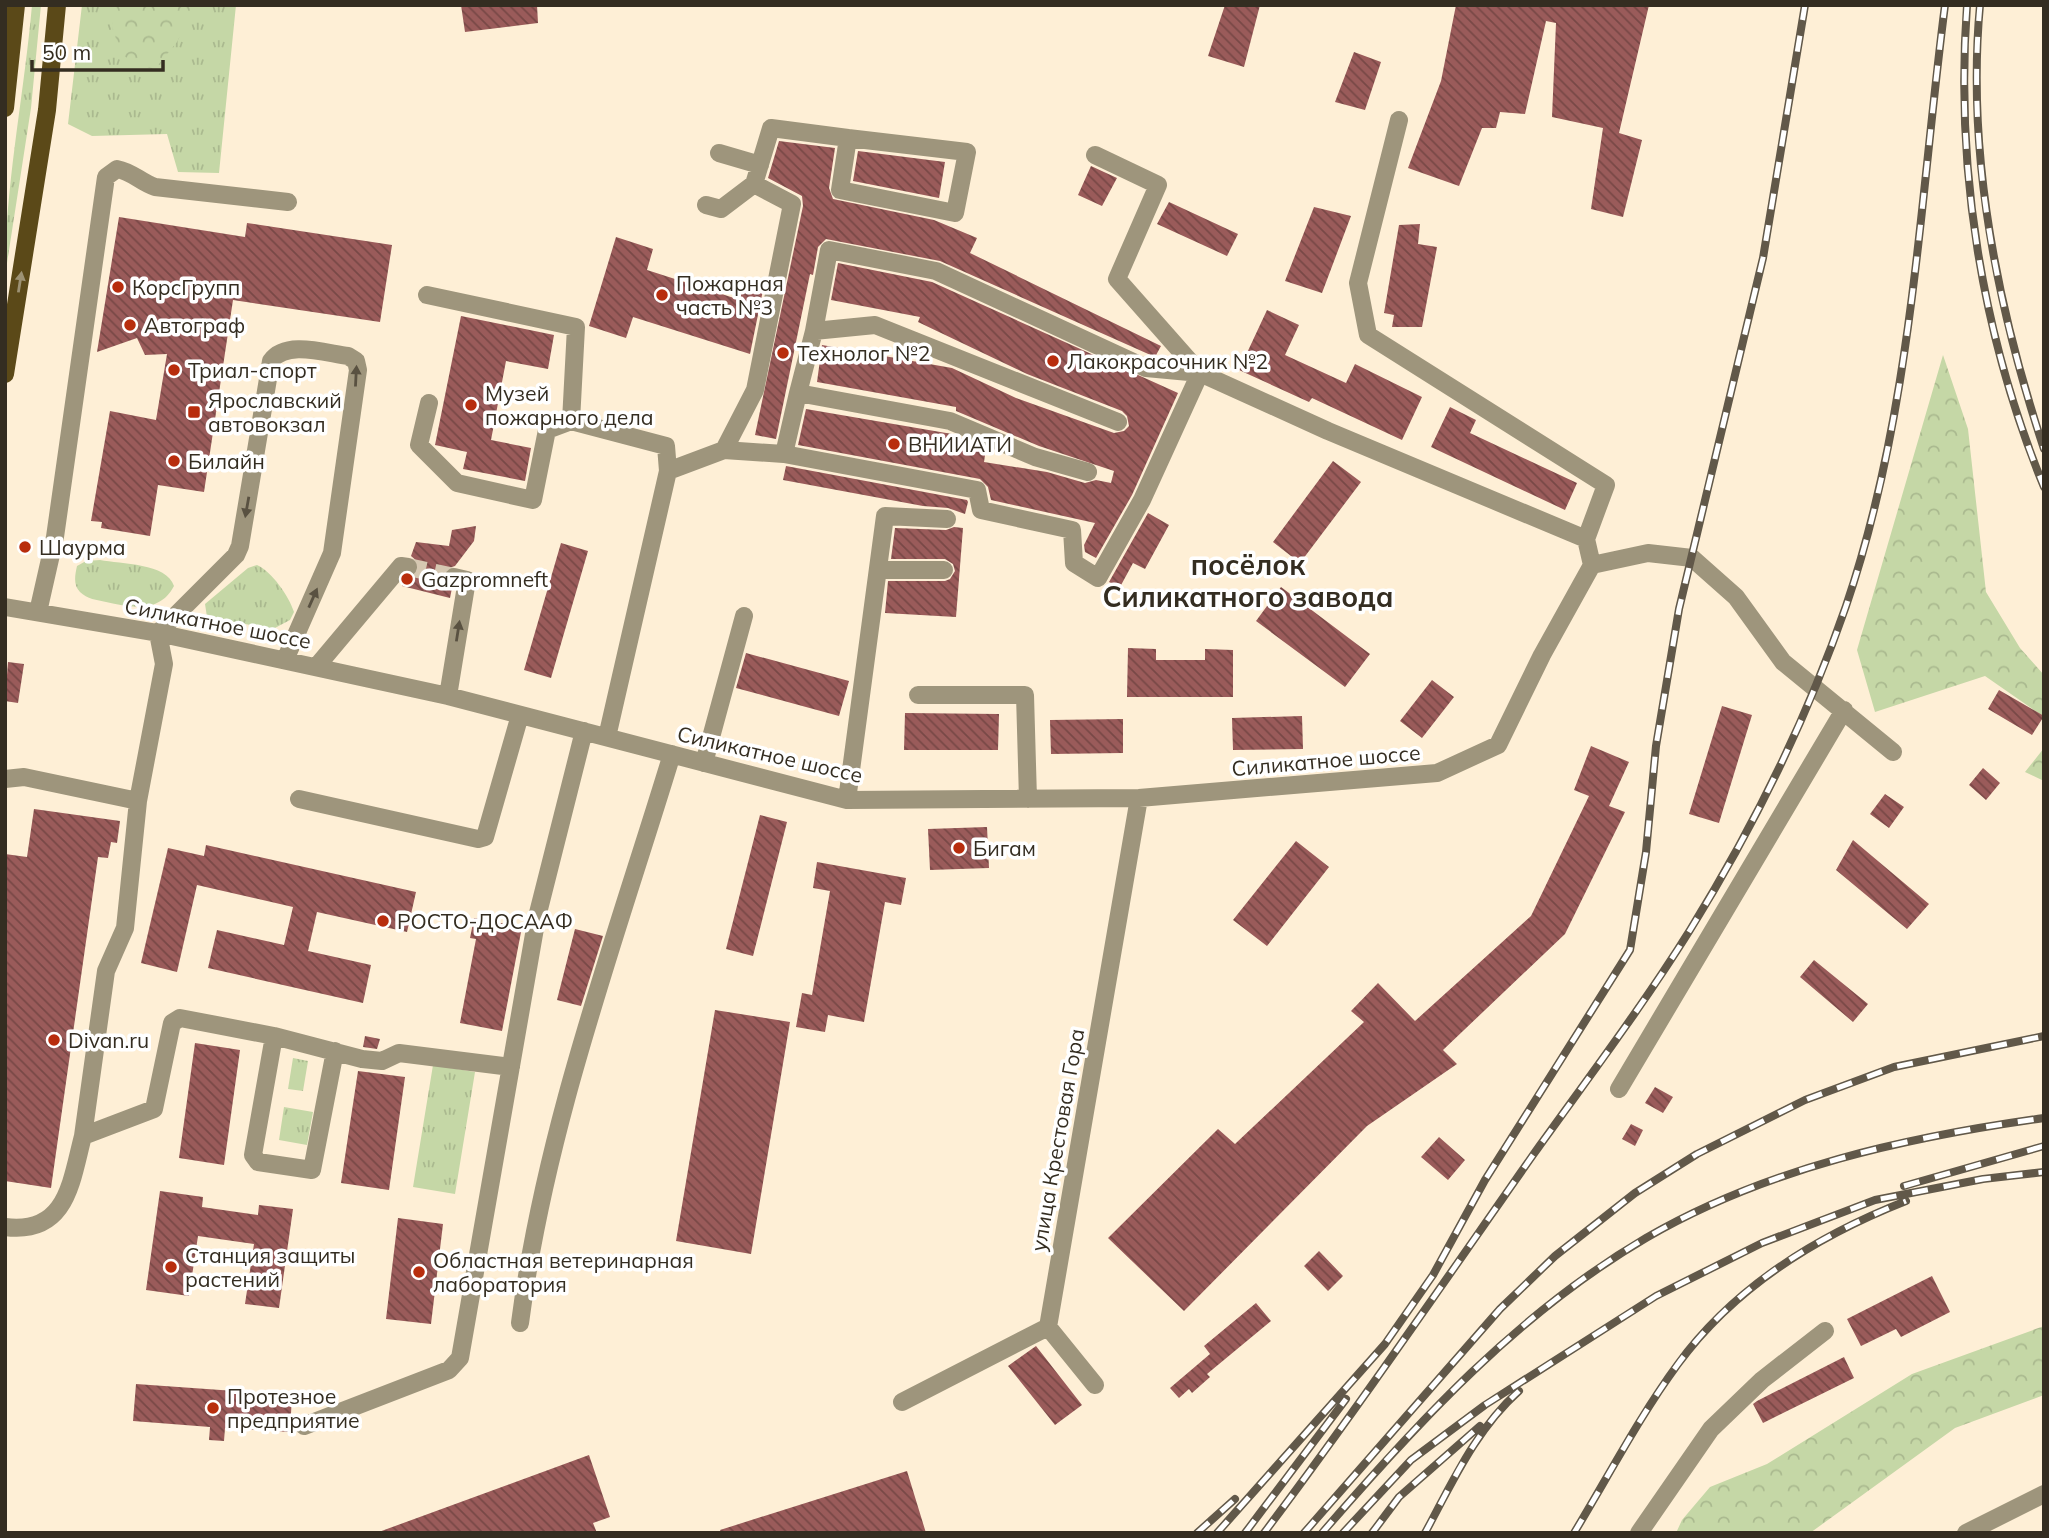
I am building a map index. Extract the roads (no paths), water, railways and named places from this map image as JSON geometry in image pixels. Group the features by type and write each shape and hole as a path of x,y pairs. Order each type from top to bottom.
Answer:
{"main road":[{"path":"5,108 9,48 16,5"},
{"path":"5,374 47,110 57,5"}],"street":[{"path":"1399,120 1358,283 1368,335 1606,485 1586,538 1592,565 1648,553 1692,558 1736,597 1783,662 1893,752"},
{"path":"706,205 721,209 754,184 771,128 967,152 955,213 840,190 848,138"},
{"path":"719,153 760,165"},
{"path":"1095,155 1158,185 1116,279 1200,373"},
{"path":"38,612 55,537 106,177 117,169 131,171 142,183 155,187 288,202"},
{"path":"723,450 755,390 792,204 754,184"},
{"path":"784,454 814,331 829,250 936,271 1146,368 1200,373 1328,431 1586,538"},
{"path":"426,295 576,327 571,421"},
{"path":"814,331 875,325 1118,422"},
{"path":"5,1227 25,1230 39,1225 62,1205 83,1136 106,971 125,928 138,801 164,664 158,633 236,555 240,545 271,361 277,353 290,349 348,356 356,361 358,370 332,553 285,660"},
{"path":"668,471 723,450 784,454 976,489 981,510 1072,530 1074,563 1098,578 1142,500 1200,373"},
{"path":"798,393 950,421 1035,457 1088,472"},
{"path":"429,403 419,445 457,483 533,500 547,430 571,421 666,446 668,471 607,737"},
{"path":"847,800 885,516 947,519"},
{"name":"Силикатное шоссе","path":"5,607 158,633 448,696 847,800 1139,798 1437,773 1498,745 1542,655 1592,565"},
{"path":"317,666 401,566 408,567"},
{"path":"878,570 944,570"},
{"path":"448,696 467,580 454,577"},
{"path":"704,763 744,616"},
{"path":"918,695 1025,695 1028,799"},
{"path":"1619,1089 1844,710"},
{"path":"299,799 478,839 485,837 520,715"},
{"path":"304,1426 449,1370 460,1358 537,917 584,731"},
{"path":"520,1323 530,1246 572,1079 672,754"},
{"path":"5,779 24,778 138,801"},
{"name":"улица Крестовая Гора","path":"1048,1327 1139,798"},
{"path":"83,1136 154,1110 175,1020 274,1036 382,1061 399,1053 511,1067"},
{"path":"274,1036 253,1155 258,1162 312,1170 335,1051"},
{"path":"902,1402 1048,1327 1095,1385"},
{"path":"1639,1533 1711,1429 1762,1380 1825,1331"},
{"path":"1966,1533 2044,1494"}],"tunnel":[{"path":"408,567 454,577"}],"railway":[{"path":"1217,1533 1385,1344 1433,1275 1485,1180 1630,950 1646,852 1656,746 1679,609 1763,258 1805,5"},
{"path":"1264,1533 1367,1392 1672,959 1757,812 1796,731 1846,606 1886,459 1910,308 1945,5"},
{"path":"1967,5 1965,128 1978,251 2004,371 2022,430 2044,487"},
{"path":"1980,5 1977,118 1989,230 2012,341 2044,449"},
{"path":"1304,1533 1500,1309 1555,1256 1635,1193 1697,1154 1805,1100 1894,1067 2044,1036"},
{"path":"1322,1533 1395,1451 1472,1372 1555,1300 1646,1238 1740,1192 1789,1174 1890,1146 2044,1118"},
{"path":"1904,1186 2044,1146"},
{"path":"1343,1533 1411,1460 1485,1405 1656,1296 1762,1243 1875,1200 1983,1179 2044,1172"},
{"path":"1574,1533 1664,1384 1701,1336 1725,1311 1752,1287 1810,1247 1906,1201"},
{"path":"1425,1533 1477,1439 1519,1391"},
{"path":"1245,1533 1346,1399"},
{"path":"1372,1533 1399,1497 1480,1426"},
{"path":"1197,1533 1235,1499"}],"place":[{"name":"КорсГрупп","path":"118,287"},
{"name":"Пожарная часть №3","path":"662,295"},
{"name":"Автограф","path":"130,325"},
{"name":"Технолог №2","path":"783,353"},
{"name":"Лакокрасочник №2","path":"1053,361"},
{"name":"Триал-спорт","path":"174,370"},
{"name":"Музей пожарного дела","path":"471,405"},
{"name":"Ярославский автовокзал","path":"194,412"},
{"name":"ВНИИАТИ","path":"894,444"},
{"name":"Билайн","path":"174,461"},
{"name":"Шаурма","path":"25,547"},
{"name":"Gazpromneft","path":"407,579"},
{"name":"Бигам","path":"959,848"},
{"name":"РОСТО-ДОСААФ","path":"383,921"},
{"name":"Divan.ru","path":"54,1040"},
{"name":"Станция защиты растений","path":"171,1267"},
{"name":"Областная ветеринарная лаборатория","path":"419,1272"},
{"name":"Протезное предприятие","path":"213,1408"}],"district":[{"name":"посёлок Силикатного завода","path":"1248,580"}]}
